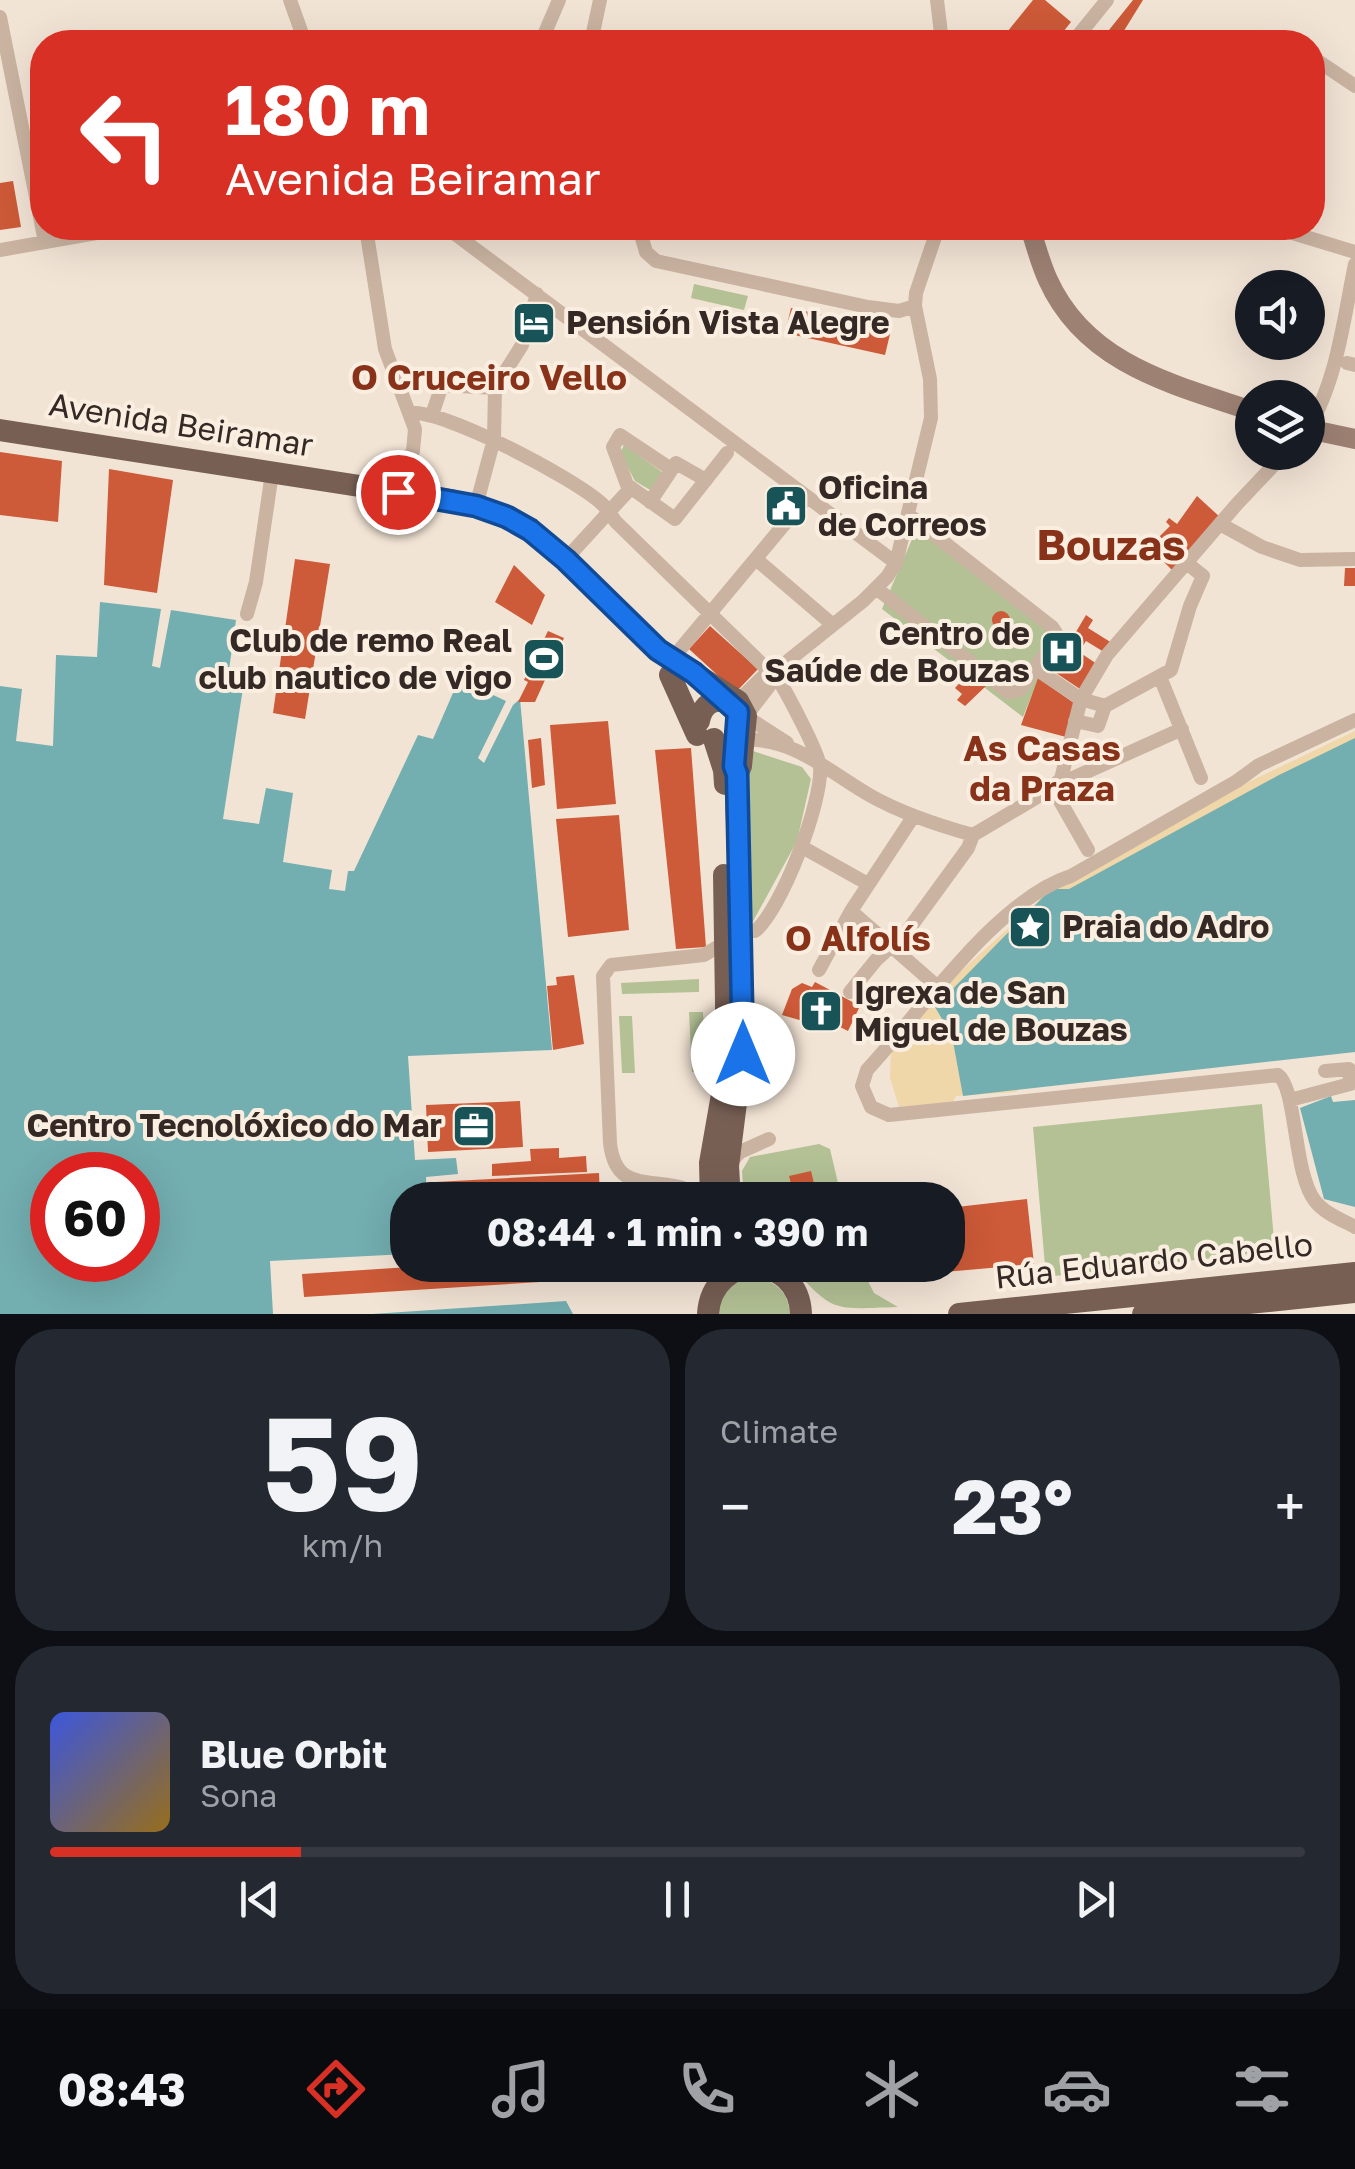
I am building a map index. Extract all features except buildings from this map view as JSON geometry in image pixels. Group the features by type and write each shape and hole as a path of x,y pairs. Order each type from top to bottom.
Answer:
{"main road":[{"name":"Avenida Beiramar","path":"0,430 398,492 476,506 507,517 530,530 566,560 673,664 705,678 730,722"},
{"name":"Avenida Beiramar","path":"673,664 676,678 730,722"},
{"path":"673,664 694,731 711,754 719,804 723,808"},
{"path":"711,1182 710,1163 726,1066 734,936 737,774 730,722"},
{"path":"729,1182 743,1054 723,808 730,722"},
{"name":"Rúa Eduardo Cabello","path":"959,1314 1355,1273"},
{"path":"708,1314 715,1282"},
{"path":"714,1290 721,1282"},
{"name":"Rúa Eduardo Cabello","path":"1143,1314 1355,1292"},
{"path":"800,1304 818,1314"}],"street":[{"path":"290,0 301,30"},
{"path":"547,30 559,0"},
{"path":"594,30 600,0"},
{"path":"937,0 941,30"},
{"path":"1083,30 1107,0"},
{"path":"0,17 30,167"},
{"path":"1325,66 1355,86"},
{"path":"0,250 56,240"},
{"path":"368,240 385,349 416,437 403,465 398,492"},
{"path":"463,240 896,563"},
{"path":"642,240 646,252 656,261 868,308 899,311 915,306"},
{"path":"730,722 772,673 876,588 896,563 930,418 932,391 915,306 934,240"},
{"path":"1035,240 1056,293 1098,346 1136,370 1235,405"},
{"path":"1316,240 1355,252"},
{"path":"1325,386 1355,264"},
{"path":"476,506 494,438 494,388 522,345 537,294"},
{"path":"432,414 442,385 494,388"},
{"path":"409,413 432,414 494,438 601,503 772,673 820,762 819,784 802,847 765,924 704,954 611,965 602,976 610,1143 615,1165 637,1182"},
{"path":"1325,432 1355,438"},
{"path":"672,469 620,435 613,447 630,488 675,520 727,453"},
{"path":"650,502 676,463 706,480"},
{"path":"1088,850 1056,783 1081,699 1107,656 1270,470"},
{"path":"246,614 256,582 272,472"},
{"path":"566,560 630,488"},
{"path":"673,664 710,613 807,497"},
{"path":"876,588 1008,692 1020,690 1055,640 1052,627 909,515"},
{"path":"1218,527 1262,548 1300,560 1355,559"},
{"path":"756,560 833,625"},
{"path":"1075,721 1098,726 1105,706 1172,670 1203,576 1188,564"},
{"path":"1036,669 1081,699 1105,706"},
{"path":"1160,676 1201,778"},
{"path":"1355,720 1260,765 1071,876 1046,884 990,930 866,1070 863,1080 865,1098 881,1114 1273,1074 1286,1081 1297,1155 1314,1200 1355,1227"},
{"path":"730,722 820,762 871,796 913,817 973,835"},
{"path":"730,722 773,731 795,750"},
{"path":"850,992 891,944 906,934 968,848 973,835 1056,783 1182,729"},
{"path":"819,970 851,911 913,817"},
{"path":"802,847 868,884"},
{"path":"851,911 939,988"},
{"path":"1290,1100 1350,1084 1349,1069 1324,1072"},
{"path":"728,1166 740,1152 769,1139 748,1130 736,1108"}],"green space":[{"path":"694,284 748,296 744,310 691,298"},
{"path":"624,445 662,472 650,490 635,481 620,453"},
{"path":"922,516 1074,641 1044,682 1038,679 1023,717 882,609"},
{"path":"753,751 802,767 811,779 797,841 751,925 745,762"},
{"path":"699,979 699,992 622,994 621,983"},
{"path":"689,1012 703,1012 706,1071 692,1072"},
{"path":"619,1016 632,1016 635,1073 622,1073"},
{"path":"1262,1104 1275,1251 1046,1277 1033,1127"},
{"path":"819,1144 830,1149 838,1182 743,1182 742,1171 750,1157"},
{"path":"770,1282 787,1299 790,1314 716,1314 727,1286"},
{"path":"806,1282 868,1282 874,1293 898,1307 847,1308 817,1293"}],"sand":[{"path":"1355,731 1355,795 1016,1092 956,1096 953,1102 899,1107 890,1078 891,1046 924,1005 1051,889 1188,811"}],"water":[{"path":"100,602 161,609 152,666 160,668 171,610 236,620 227,684 243,688 223,819 259,824 266,788 293,793 283,862 332,870 329,889 345,891 348,871 354,871 418,735 433,739 459,679 506,701 478,758 484,763 513,705 520,699 552,1050 408,1056 415,1160 456,1158 458,1174 426,1177 426,1182 390,1182 390,1255 270,1261 273,1314 0,1314 0,686 22,689 16,741 53,746 56,655 97,657"},
{"path":"1355,738 1355,1052 963,1096 952,1036 935,1007 1051,889 1069,889"},
{"path":"1331,1096 1333,1102 1355,1100 1355,1207 1324,1199 1300,1108"},
{"path":"566,1301 573,1314 372,1314"}],"place":[{"name":"Pensión Vista Alegre","path":"534,323"},
{"name":"Oficina de Correos","path":"786,506"},
{"name":"Centro de Saúde de Bouzas","path":"1062,652"},
{"name":"Club de remo Real club nautico de vigo","path":"544,659"},
{"name":"Praia do Adro","path":"1030,927"},
{"name":"Igrexa de San Miguel de Bouzas","path":"821,1011"},
{"name":"Centro Tecnolóxico do Mar","path":"474,1126"}],"district":[{"name":"O Cruceiro Vello","path":"489,378"},
{"name":"Bouzas","path":"1111,545"},
{"name":"As Casas da Praza","path":"1042,769"},
{"name":"O Alfolís","path":"858,939"}],"route":[{"path":"398,492 476,506 530,530 658,650 694,673 738,712 734,766 743,1054"}]}
